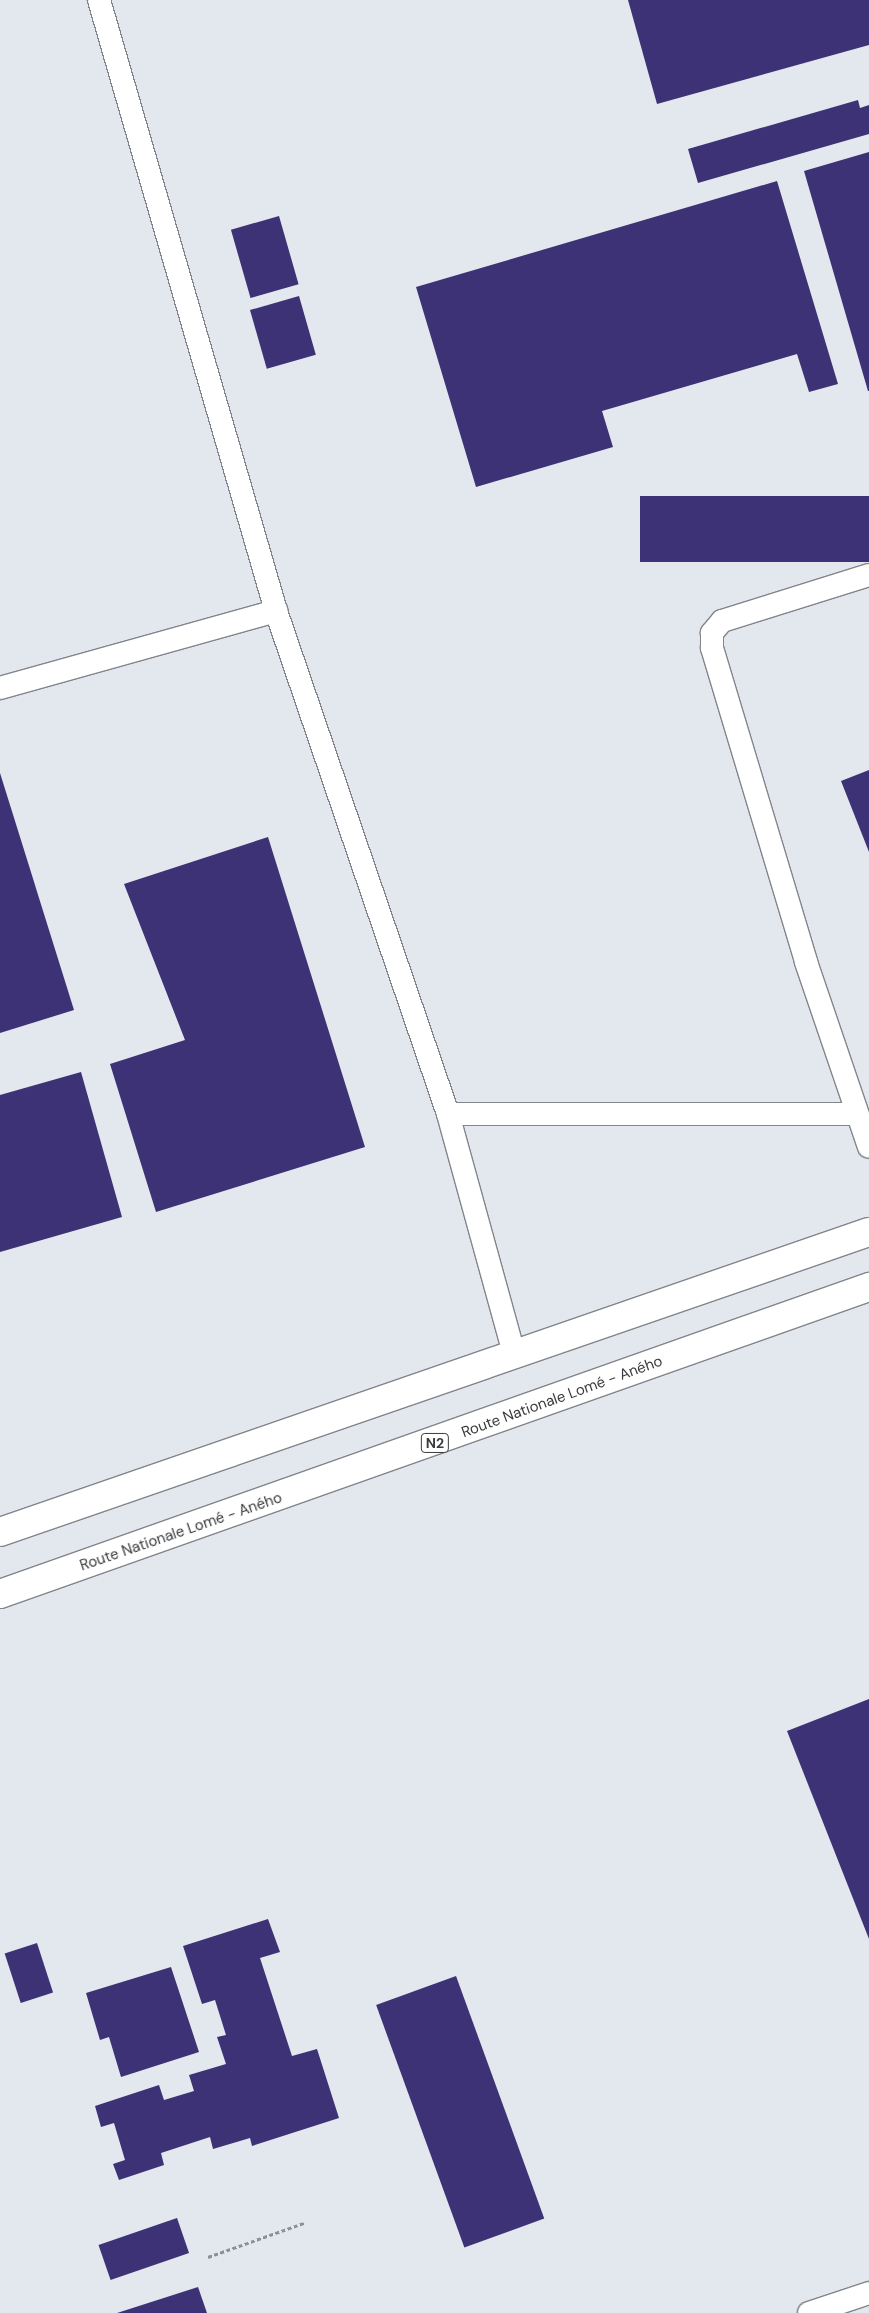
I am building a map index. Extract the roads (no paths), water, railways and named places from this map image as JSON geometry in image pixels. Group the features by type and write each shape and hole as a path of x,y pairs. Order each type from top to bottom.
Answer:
{"highway":[{"path":"0,1532 869,1232"},
{"name":"Route Nationale Lomé - Aného","path":"0,1594 869,1287"}],"lane":[{"path":"98,0 276,611 448,1114 514,1354"},
{"path":"869,575 722,621 712,633 712,648 855,1114 869,1147"},
{"path":"0,688 276,611"},
{"path":"448,1114 855,1114"},
{"path":"809,2313 869,2293"}]}
